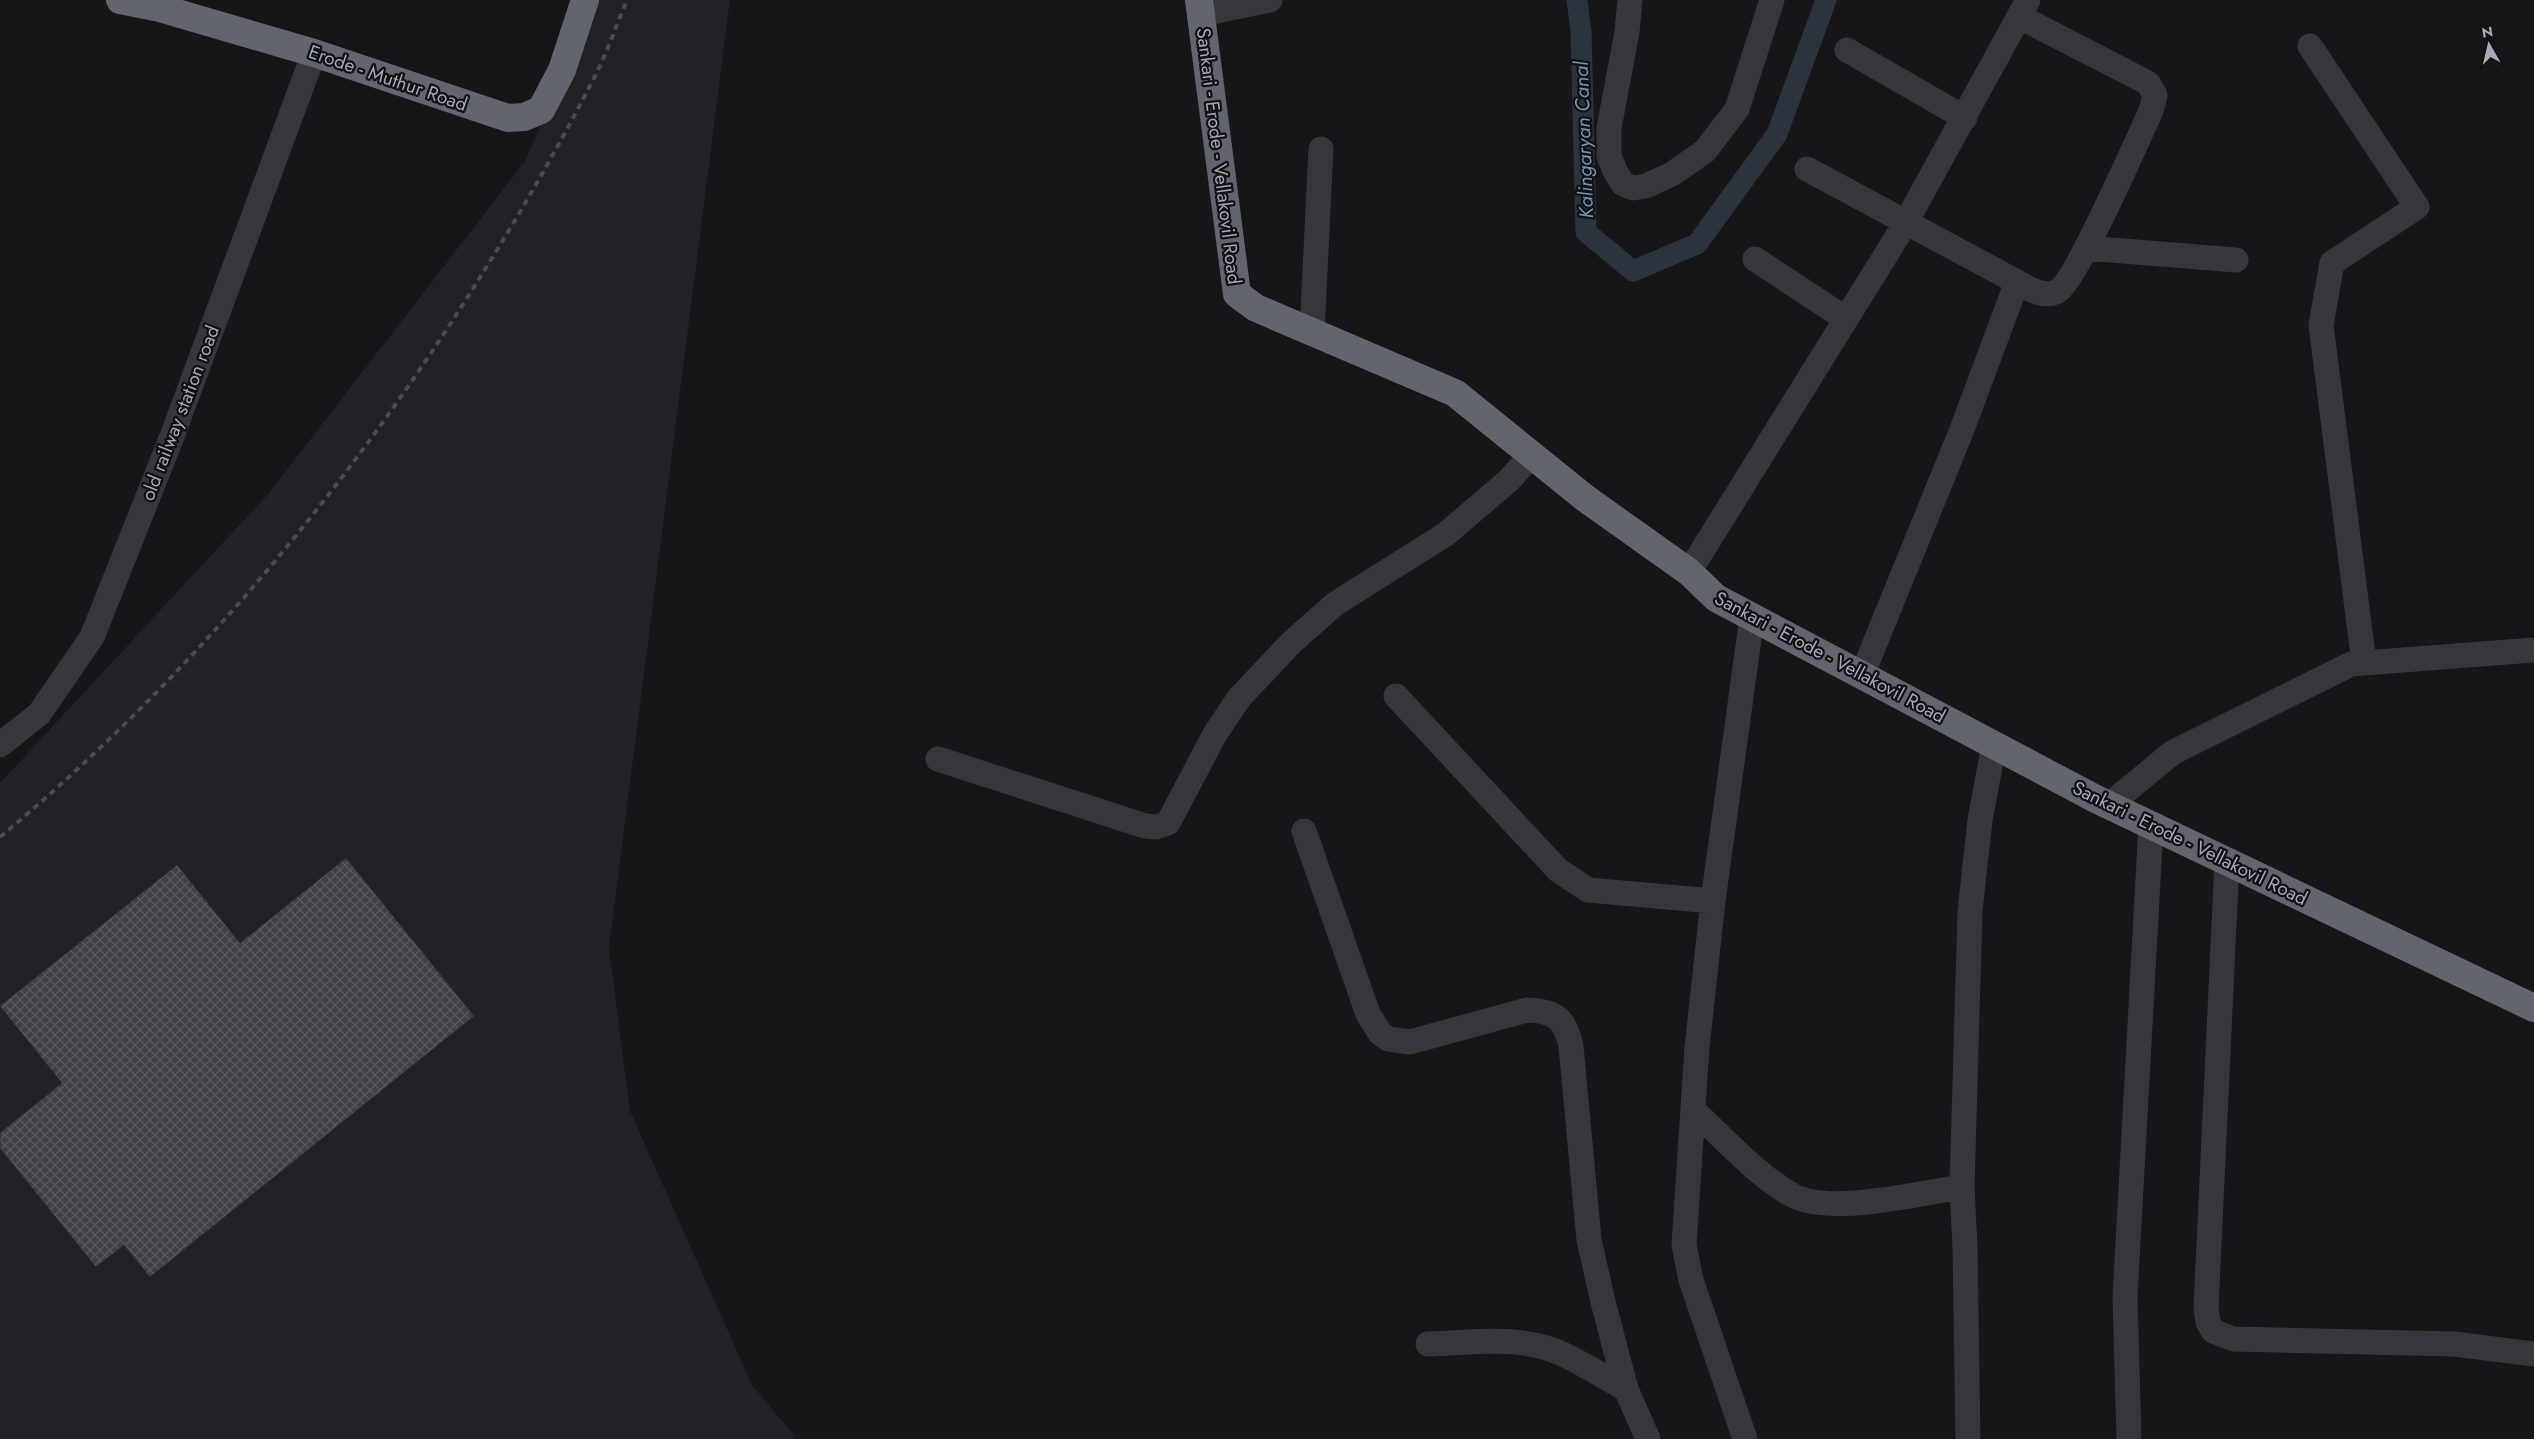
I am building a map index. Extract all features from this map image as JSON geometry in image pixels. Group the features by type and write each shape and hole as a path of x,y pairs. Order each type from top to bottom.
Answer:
{"highway":[{"name":"Erode - Muthur Road","path":"120,0 161,4 508,118 524,116 541,110 562,70 585,0"},
{"name":"Sankari - Erode - Vellakovil Road","path":"1200,7 1237,294 1256,308 1455,393 1533,454 1585,498 1689,572 1716,598 2109,805 2534,1008"}],"street":[{"path":"1200,7 1270,0"},
{"path":"1630,0 1609,137 1609,156 1623,184 1634,188 1646,186 1672,174 1704,151 1737,109 1772,0"},
{"path":"1689,572 1905,224 2024,9 2148,83 2155,95 2151,111 2086,248 2058,292 2042,294 2017,282 1905,224 1807,170"},
{"path":"2310,46 2417,207 2332,263 2322,325 2364,663"},
{"path":"1847,50 1965,118"},
{"name":"old railway station road","path":"0,745 39,714 92,637 171,439 314,53"},
{"path":"1312,332 1321,149"},
{"path":"2086,248 2236,260"},
{"path":"1755,259 1846,319"},
{"path":"1862,675 1961,432 2017,282"},
{"path":"938,759 1145,826 1156,827 1168,823 1215,734 1239,698 1292,642 1335,604 1446,534 1508,481 1533,454"},
{"path":"1745,1439 1691,1280 1684,1245 1693,1110 1713,901 1752,617"},
{"path":"2109,805 2172,753 2351,664 2534,650"},
{"path":"1396,696 1558,870 1575,882 1588,890 1713,901"},
{"path":"1968,1439 1962,1187 1970,911 1980,820 1994,745"},
{"path":"2128,1439 2125,1297 2151,825"},
{"path":"1304,830 1368,1014 1380,1033 1388,1039 1410,1042 1527,1010 1543,1011 1554,1015 1564,1023 1571,1046 1589,1240 1602,1302 1626,1389 1648,1439"},
{"path":"2227,861 2206,1308 2208,1322 2213,1331 2233,1339 2445,1343 2534,1354"},
{"path":"1693,1110 1775,1183 1793,1195 1811,1201 1859,1202 1962,1187"},
{"path":"1428,1344 1520,1342 1541,1346 1558,1352 1626,1389"}],"shaded area":[{"path":"597,0 730,0 609,948 630,1111 752,1385 797,1439 0,1439 0,783 269,493 525,161"}],"building":[{"path":"346,858 474,1016 150,1277 124,1245 96,1267 0,1148 0,1133 62,1083 0,1006 177,865 240,943"}],"waterway":[{"name":"Kalingaryan Canal","path":"1577,0 1581,31 1586,232 1633,271 1697,244 1777,134 1826,0"}],"railway":[{"path":"0,837 66,780 129,720 190,657 249,592 305,525 358,455 458,312 529,197 594,78 627,0"}]}
